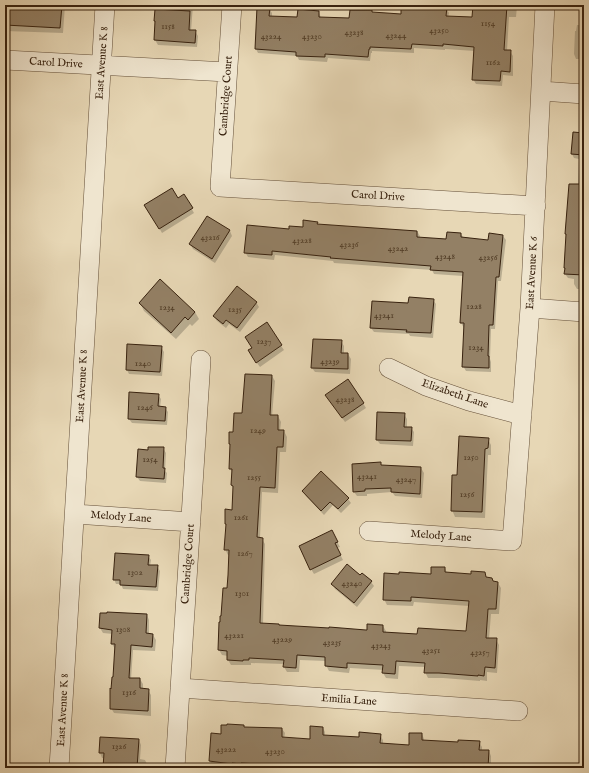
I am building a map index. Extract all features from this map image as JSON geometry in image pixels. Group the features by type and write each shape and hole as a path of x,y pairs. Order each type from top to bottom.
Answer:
{"street":[{"name":"East Avenue K 8","path":"60,768 105,5"},
{"name":"Cambridge Court","path":"220,187 232,5"},
{"name":"East Avenue K 6","path":"512,541 530,308 545,5"},
{"name":"Carol Drive","path":"5,60 227,72"},
{"path":"541,91 584,94"},
{"name":"Carol Drive","path":"220,187 536,206"},
{"path":"530,308 584,312"},
{"name":"Cambridge Court","path":"175,768 201,360"},
{"name":"Elizabeth Lane","path":"389,368 426,386 469,401 522,414"},
{"name":"Melody Lane","path":"75,514 191,522"},
{"name":"Melody Lane","path":"369,531 512,541"},
{"name":"Emilia Lane","path":"180,688 518,711"}],"building":[{"path":"5,5 62,5 60,28 5,25"},
{"path":"424,5 447,7 446,16 472,17 473,5 507,5 504,50 511,50 510,72 501,71 500,81 472,80 474,47 443,44 443,46 412,44 411,49 370,47 368,57 325,54 325,57 296,56 296,52 255,49 257,7 270,8 269,16 297,17 298,9 319,11 319,17 349,18 350,10 372,10 372,12 401,14 401,6 424,8"},
{"path":"155,9 190,11 189,30 196,30 195,43 154,40"},
{"path":"573,132 584,133 584,155 571,154"},
{"path":"569,184 584,184 584,275 564,274 565,234"},
{"path":"172,188 178,198 184,194 193,208 159,229 144,205"},
{"path":"207,216 230,230 212,259 189,244"},
{"path":"303,220 318,222 317,224 417,231 417,237 446,239 447,232 461,233 461,237 488,240 489,233 503,235 499,277 496,277 493,325 489,325 489,368 462,367 464,323 460,323 463,272 430,270 431,266 330,258 331,257 272,251 272,255 244,253 247,225 289,229 289,226 303,227"},
{"path":"160,279 195,312 188,320 185,317 171,333 139,303"},
{"path":"237,286 257,302 237,328 226,320 223,324 213,316"},
{"path":"409,297 434,299 431,333 370,328 372,301 408,303"},
{"path":"267,322 282,345 256,363 248,350 252,348 245,337"},
{"path":"313,339 342,340 341,353 348,353 348,369 311,368"},
{"path":"127,344 162,346 160,372 126,370"},
{"path":"245,374 272,375 270,415 278,415 278,430 284,430 283,447 277,447 275,488 260,487 257,537 263,538 260,623 366,630 367,624 383,625 383,632 417,634 418,628 466,631 469,601 411,597 411,601 383,600 384,573 399,574 399,572 431,574 431,567 445,567 445,572 471,574 471,571 485,572 486,577 492,578 493,581 498,582 496,609 488,609 486,638 497,638 495,668 485,667 484,676 424,673 425,663 396,661 395,674 382,673 383,665 347,663 347,668 325,666 325,657 297,655 296,668 283,667 284,660 249,658 249,660 243,661 227,660 227,651 218,650 219,622 221,616 223,588 227,588 228,575 229,550 224,550 226,524 225,509 232,510 233,486 231,485 232,469 229,469 229,432 233,432 234,413 242,413"},
{"path":"348,379 364,403 342,418 325,395"},
{"path":"129,392 159,394 158,406 166,407 165,421 128,419"},
{"path":"377,412 405,413 404,427 412,427 411,441 376,440"},
{"path":"459,436 489,438 488,448 485,449 482,512 451,511 452,475 457,475"},
{"path":"148,447 164,447 164,479 136,477 138,449 148,450"},
{"path":"381,462 381,465 421,467 420,494 391,492 391,488 365,489 365,491 353,492 352,464"},
{"path":"321,471 349,498 338,509 330,502 321,511 302,491"},
{"path":"332,530 338,542 335,543 341,555 310,570 299,546"},
{"path":"115,553 149,555 148,565 158,565 156,587 120,585 120,580 113,580"},
{"path":"347,564 360,575 362,573 372,581 354,603 331,584"},
{"path":"100,613 147,614 146,633 153,634 152,647 131,645 129,678 140,678 140,688 149,689 148,711 110,709 110,688 111,689 113,677 115,644 111,644 112,630 99,628"},
{"path":"221,725 244,725 244,727 282,728 282,737 310,739 310,726 323,727 323,735 359,737 359,732 381,734 380,743 409,745 409,733 422,733 422,740 458,742 458,740 480,741 479,750 489,750 488,768 308,768 241,763 232,764 209,761 211,733 221,734"},
{"path":"100,737 139,739 137,768 103,768 104,753 99,753"}]}
